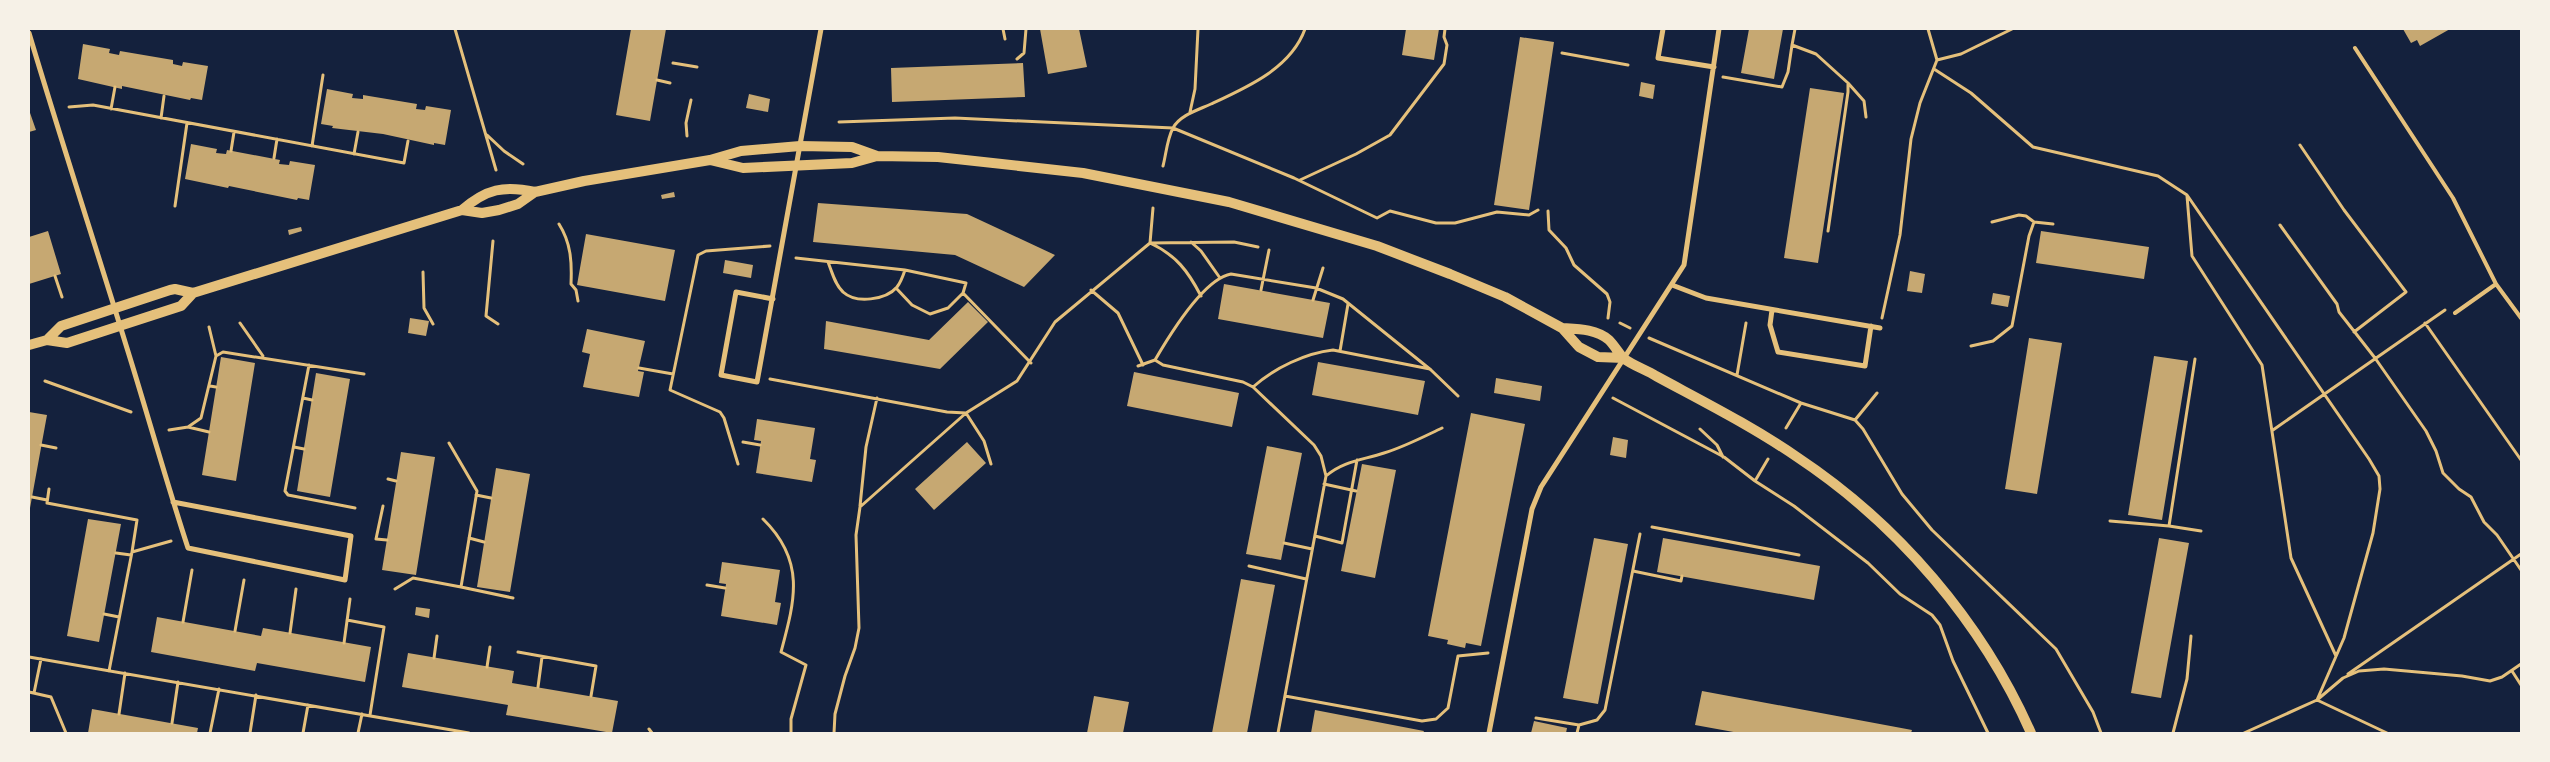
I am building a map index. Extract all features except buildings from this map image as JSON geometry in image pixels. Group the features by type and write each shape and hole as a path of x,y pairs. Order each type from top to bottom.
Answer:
{"main road":[{"path":"462,210 482,213 499,210 518,204 535,192 584,181 710,160 741,151 800,146 852,147 877,156"},
{"path":"710,160 743,168 797,164 852,163 877,156 938,157 1083,173 1229,202 1377,246 1450,274 1505,297 1562,328 1579,347 1598,357 1624,358"},
{"path":"47,340 61,326 175,289 193,293 462,210 479,196 494,191 514,187 535,192"},
{"path":"29,345 47,340 67,343 181,306 193,293"},
{"path":"1562,328 1589,330 1603,337 1624,358 1751,427 1799,458 1848,495 1879,523 1943,588 2002,676 2031,733"}],"street":[{"path":"773,299 736,292 721,375 757,382 773,299 821,29"},
{"path":"1663,29 1658,58 1714,68"},
{"path":"1489,733 1532,509 1541,487 1624,358 1638,332 1684,265 1720,29"},
{"path":"29,33 173,502 188,548 345,580 351,536 173,502"},
{"path":"1672,285 1706,298 1880,328"},
{"path":"1772,310 1770,325 1778,352 1865,366 1871,326"}],"lane":[{"path":"2355,48 2452,198 2496,284 2521,318"},
{"path":"2455,313 2496,284"}],"path":[{"path":"454,29 496,170"},
{"path":"1003,29 1005,39"},
{"path":"1018,59 1024,53 1026,29"},
{"path":"1190,113 1195,89 1198,29"},
{"path":"1163,166 1173,128 1190,113 1263,77 1297,48 1305,29"},
{"path":"1299,180 1356,154 1390,135 1444,64 1448,45 1444,37 1445,29"},
{"path":"1712,76 1782,87 1788,72 1795,29"},
{"path":"1880,328 1900,235 1911,139 1920,103 1937,60 1928,29"},
{"path":"1937,60 1961,54 2012,29"},
{"path":"1792,45 1816,54 1848,83 1864,101 1866,117"},
{"path":"1562,53 1628,65"},
{"path":"673,63 697,67"},
{"path":"1934,69 1971,93 2034,146 2158,176 2187,195 2323,395 2369,459 2379,476 2380,489 2373,532 2344,638 2317,700"},
{"path":"312,146 323,75"},
{"path":"657,80 670,83"},
{"path":"1828,231 1848,83"},
{"path":"111,109 115,88"},
{"path":"161,118 164,96"},
{"path":"687,136 686,123 691,100"},
{"path":"69,107 81,104 111,109 404,164 408,141"},
{"path":"838,122 955,118 1173,128 1299,180 1377,218 1390,212 1436,224 1455,223 1497,212 1529,214 1538,210"},
{"path":"175,206 187,123"},
{"path":"231,151 234,132"},
{"path":"354,154 358,132"},
{"path":"486,134 504,151 524,164"},
{"path":"274,158 277,139"},
{"path":"2300,145 2344,210 2406,292 2354,332"},
{"path":"2187,195 2192,256 2262,365 2291,558 2336,656"},
{"path":"1150,242 1153,208"},
{"path":"1548,211 1549,230 1566,248 1574,265 1608,294 1610,302 1608,318"},
{"path":"1992,222 2019,215 2026,216 2034,222 2053,224"},
{"path":"1971,346 1993,341 2012,326 2029,236 2034,222"},
{"path":"559,224 566,235 570,249 570,284 576,290 578,301"},
{"path":"2280,224 2337,304 2339,312 2376,358 2426,431 2436,451 2443,473 2458,489 2471,498 2484,522 2497,535 2521,570"},
{"path":"493,241 486,316 498,324"},
{"path":"1191,241 1201,251 1220,278"},
{"path":"1150,242 1166,250 1182,263 1201,296"},
{"path":"860,507 966,413 1017,381 1031,363 1040,343 1055,322 1150,242 1234,242 1258,247"},
{"path":"738,464 724,418 720,412 670,390 673,374 698,255 706,250 782,246"},
{"path":"1261,290 1270,250"},
{"path":"796,258 905,270 966,283 963,294 948,308 930,314 912,305 896,288"},
{"path":"828,262 836,283 844,293 852,298 862,300 887,295 896,288 905,270"},
{"path":"1313,300 1323,268"},
{"path":"423,272 424,308 433,324"},
{"path":"1138,366 1155,360 1169,336 1201,296 1220,278 1231,274 1263,277 1316,288 1348,304 1431,370 1458,396"},
{"path":"55,276 62,297"},
{"path":"1091,290 1118,313 1143,364"},
{"path":"963,294 1031,363"},
{"path":"1340,351 1348,304"},
{"path":"2273,430 2446,309 2464,307"},
{"path":"240,323 264,357"},
{"path":"1737,375 1746,323"},
{"path":"2425,323 2521,460"},
{"path":"188,427 202,418 210,386 216,356 209,327"},
{"path":"1652,340 1801,403 1855,420 1863,429 1902,494 1932,530 2056,650 2093,712 2101,733"},
{"path":"1253,386 1284,366 1323,351 1340,351 1431,370"},
{"path":"216,356 223,352 364,374"},
{"path":"2169,526 2195,359"},
{"path":"1155,360 1163,365 1243,382 1253,386 1314,446 1321,456 1326,476 1278,733"},
{"path":"309,365 285,491 288,495 355,508"},
{"path":"639,368 673,374"},
{"path":"757,382 774,378 948,412 966,413"},
{"path":"45,381 131,412"},
{"path":"210,386 216,387"},
{"path":"1855,420 1877,393"},
{"path":"303,398 312,400"},
{"path":"834,733 835,714 855,648 859,628 856,535 866,447 877,398"},
{"path":"1616,399 1724,457 1755,481 1794,506 1868,563 1900,594 1932,615 1940,626 1953,661 1988,733"},
{"path":"1786,428 1801,403"},
{"path":"966,413 984,441 991,464"},
{"path":"169,430 188,427 209,432"},
{"path":"1326,476 1335,468 1398,448 1442,428"},
{"path":"1700,429 1717,445 1724,457"},
{"path":"743,442 760,445"},
{"path":"448,443 474,485 476,495 461,587"},
{"path":"41,445 56,448"},
{"path":"294,447 304,449"},
{"path":"1755,481 1768,459"},
{"path":"1342,543 1357,460"},
{"path":"388,479 396,481"},
{"path":"1324,484 1356,491"},
{"path":"49,489 47,503 137,520 110,671"},
{"path":"476,495 492,498"},
{"path":"32,497 48,500"},
{"path":"383,506 376,539 387,540"},
{"path":"763,519 785,547 794,580 794,607 781,652 806,665 792,719 791,733"},
{"path":"2110,521 2201,531"},
{"path":"1652,527 1799,555"},
{"path":"1536,718 1579,725 1597,720 1605,710 1640,534"},
{"path":"1315,536 1346,545"},
{"path":"469,538 484,542"},
{"path":"116,553 131,554 171,541"},
{"path":"1284,543 1312,548"},
{"path":"2244,733 2317,700 2343,678 2521,554"},
{"path":"1249,566 1306,579"},
{"path":"183,622 192,570"},
{"path":"1633,571 1681,581 1682,576"},
{"path":"396,589 413,578 514,598"},
{"path":"235,631 244,580"},
{"path":"707,585 725,588"},
{"path":"290,633 296,589"},
{"path":"344,642 350,599"},
{"path":"104,614 119,617"},
{"path":"347,620 384,627 370,715"},
{"path":"434,658 437,636"},
{"path":"2173,733 2187,679 2191,636"},
{"path":"487,667 490,647"},
{"path":"518,652 596,666 591,696"},
{"path":"1284,696 1422,721 1436,719 1448,708 1458,656 1488,653"},
{"path":"29,656 469,733"},
{"path":"538,688 542,657"},
{"path":"34,693 41,659"},
{"path":"2343,678 2359,671 2384,669 2462,676 2490,682 2512,671 2521,664"},
{"path":"2512,671 2521,684"},
{"path":"118,714 125,673"},
{"path":"172,723 178,682"},
{"path":"210,733 219,689"},
{"path":"29,692 51,697 66,733"},
{"path":"250,733 256,696"},
{"path":"2317,700 2387,733"},
{"path":"304,733 308,704"},
{"path":"358,733 362,714"},
{"path":"1577,733 1579,725"},
{"path":"648,728 652,733"}]}
